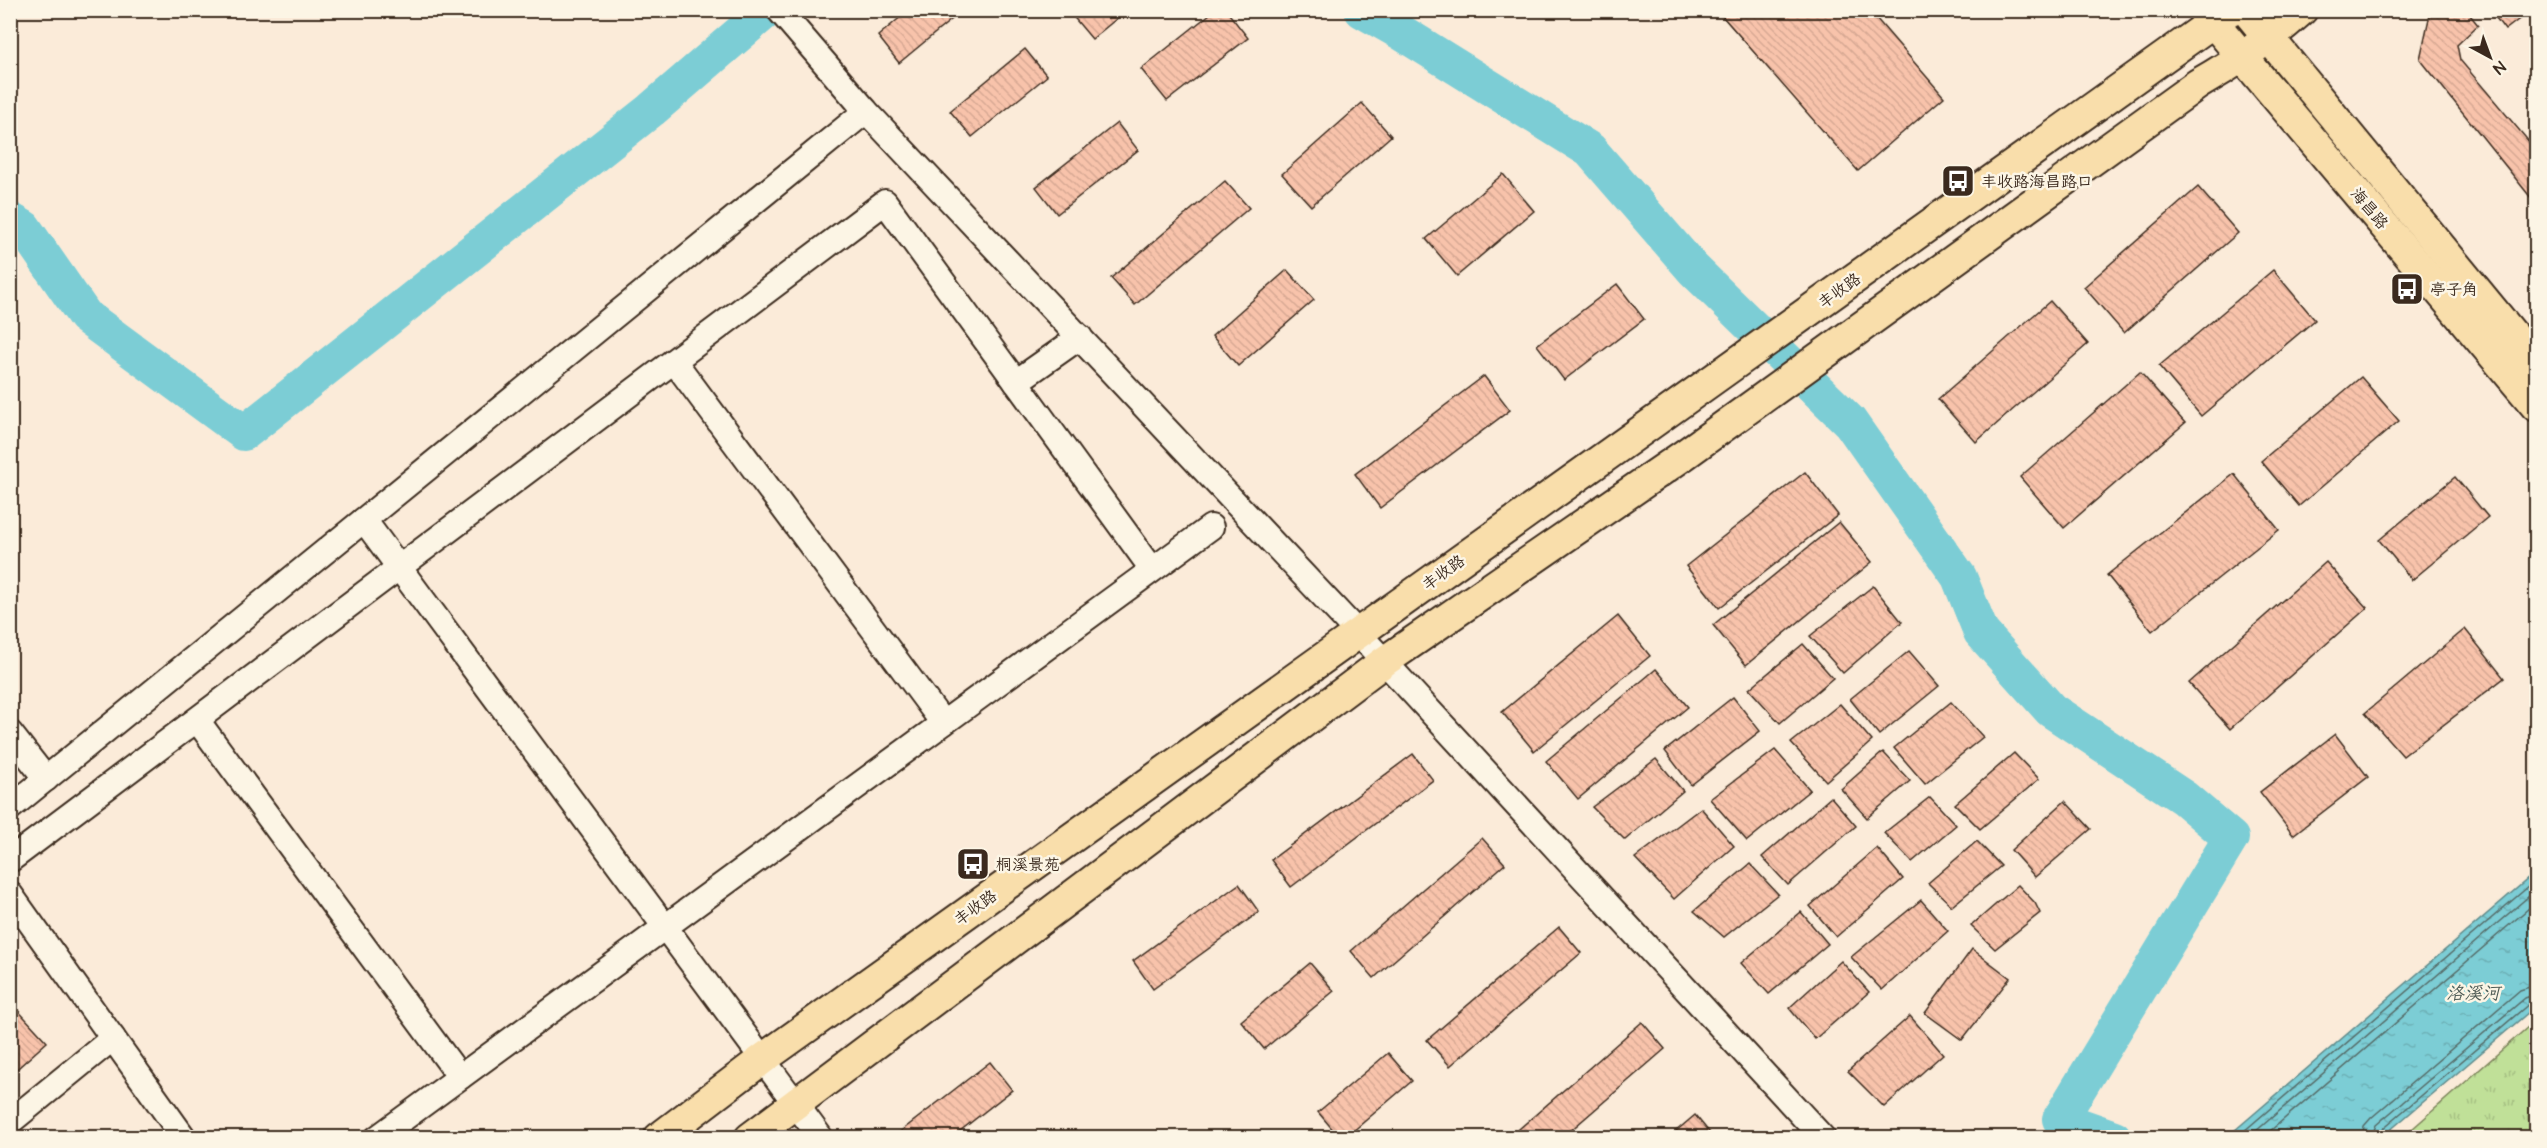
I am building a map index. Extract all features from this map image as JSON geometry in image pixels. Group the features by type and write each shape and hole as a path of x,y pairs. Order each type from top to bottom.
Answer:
{"main road":[{"name":"海昌路","path":"2246,10 2536,363"},
{"path":"750,1137 1385,661 1684,455 2198,84 2243,58 2270,39 2302,10"},
{"name":"海昌路","path":"2215,15 2243,58 2536,406"},
{"name":"丰收路","path":"659,1137 764,1058 1704,386 2215,15"}],"street":[{"path":"779,10 866,111 1359,633 1823,1137"},
{"path":"10,808 866,111"},
{"path":"10,860 885,202 1152,570"},
{"path":"1016,382 1080,337"},
{"path":"674,361 943,723"},
{"path":"364,520 821,1137"},
{"path":"377,1137 1211,527"},
{"path":"197,720 460,1077"},
{"path":"10,733 46,779"},
{"path":"10,894 184,1137"},
{"path":"10,1122 113,1038"}],"green space":[{"path":"2536,1020 2536,1137 2403,1137"}],"water":[{"name":"洛溪河","path":"2536,872 2536,1006 2382,1137 2227,1137"}],"building":[{"path":"909,10 963,10 899,63 878,36"},
{"path":"1075,10 1127,10 1092,39 1071,14"},
{"path":"1215,10 1226,10 1248,38 1167,101 1141,69"},
{"path":"1717,10 1819,10 1762,61"},
{"path":"1717,10 1869,10 1944,97 1858,171"},
{"path":"2437,10 2466,10 2478,25 2457,45 2460,60 2536,150 2536,204 2420,59 2430,14"},
{"path":"2490,10 2531,10 2505,30"},
{"path":"1025,49 1047,76 972,137 950,111"},
{"path":"1362,103 1391,136 1311,206 1282,174"},
{"path":"1117,123 1138,150 1057,214 1036,187"},
{"path":"1503,174 1534,211 1457,276 1426,239"},
{"path":"1225,181 1249,208 1135,305 1111,278"},
{"path":"2198,187 2238,233 2124,333 2084,287"},
{"path":"1287,270 1314,300 1238,366 1212,336"},
{"path":"2273,270 2315,320 2201,416 2159,366"},
{"path":"1617,284 1644,319 1564,380 1537,345"},
{"path":"2050,301 2088,344 1976,442 1938,399"},
{"path":"2140,372 2185,423 2064,528 2020,477"},
{"path":"1484,376 1510,410 1380,508 1355,474"},
{"path":"2361,377 2399,421 2299,506 2261,461"},
{"path":"1805,472 1838,515 1719,608 1686,566"},
{"path":"2234,474 2279,530 2152,631 2107,575"},
{"path":"2455,477 2488,517 2412,580 2379,540"},
{"path":"1839,522 1872,562 1746,665 1713,625"},
{"path":"2326,562 2367,608 2230,729 2189,683"},
{"path":"1873,586 1902,622 1843,673 1810,636"},
{"path":"1618,616 1650,656 1534,751 1502,712"},
{"path":"2465,629 2504,678 2403,756 2365,713"},
{"path":"1803,644 1833,678 1780,723 1749,689"},
{"path":"1909,651 1939,686 1879,735 1850,699"},
{"path":"1656,669 1688,707 1578,799 1546,761"},
{"path":"1733,697 1760,731 1691,785 1665,751"},
{"path":"1951,702 1983,737 1925,784 1894,748"},
{"path":"1840,704 1872,741 1826,781 1791,743"},
{"path":"2335,734 2368,777 2293,835 2260,792"},
{"path":"1775,750 1810,790 1747,841 1710,799"},
{"path":"1883,752 1910,781 1867,818 1841,789"},
{"path":"2014,753 2039,779 1980,829 1955,804"},
{"path":"1413,754 1433,780 1291,887 1271,860"},
{"path":"1656,759 1683,791 1625,840 1592,807"},
{"path":"1831,797 1856,826 1788,885 1762,857"},
{"path":"1930,797 1956,825 1912,862 1884,833"},
{"path":"2065,801 2091,829 2035,877 2011,850"},
{"path":"1701,808 1734,846 1674,899 1635,858"},
{"path":"1482,838 1505,864 1374,978 1351,951"},
{"path":"1977,841 2001,866 1952,906 1928,883"},
{"path":"1877,848 1903,879 1836,937 1810,906"},
{"path":"1750,864 1778,894 1724,937 1694,911"},
{"path":"1239,884 1259,912 1153,989 1133,961"},
{"path":"2018,885 2035,903 2040,913 1995,949 1971,926"},
{"path":"1921,900 1948,931 1882,990 1851,957"},
{"path":"1801,912 1828,944 1769,994 1741,963"},
{"path":"1559,927 1581,953 1450,1066 1427,1040"},
{"path":"1972,949 2010,978 1962,1040 1925,1013"},
{"path":"1841,961 1869,992 1815,1039 1789,1008"},
{"path":"1310,963 1334,991 1264,1049 1241,1021"},
{"path":"13,1005 47,1042 10,1075 10,1007"},
{"path":"1910,1016 1943,1054 1884,1107 1848,1071"},
{"path":"1642,1022 1665,1049 1562,1138 1513,1138 1511,1136"},
{"path":"1388,1053 1412,1081 1345,1138 1340,1138 1318,1112"},
{"path":"990,1062 1012,1090 951,1138 892,1138"},
{"path":"1695,1115 1714,1138 1668,1138"}],"waterway":[{"path":"10,220 24,228 85,316 244,433 651,110 767,10"},
{"path":"1362,10 1590,150 1693,269 1850,422 1959,577 1981,632 2051,710 2184,798 2231,838 2060,1119 2114,1138"}],"place":[{"name":"丰收路海昌路口","path":"1958,181"},
{"name":"亭子角","path":"2407,289"},
{"name":"桐溪景苑","path":"973,864"}]}
